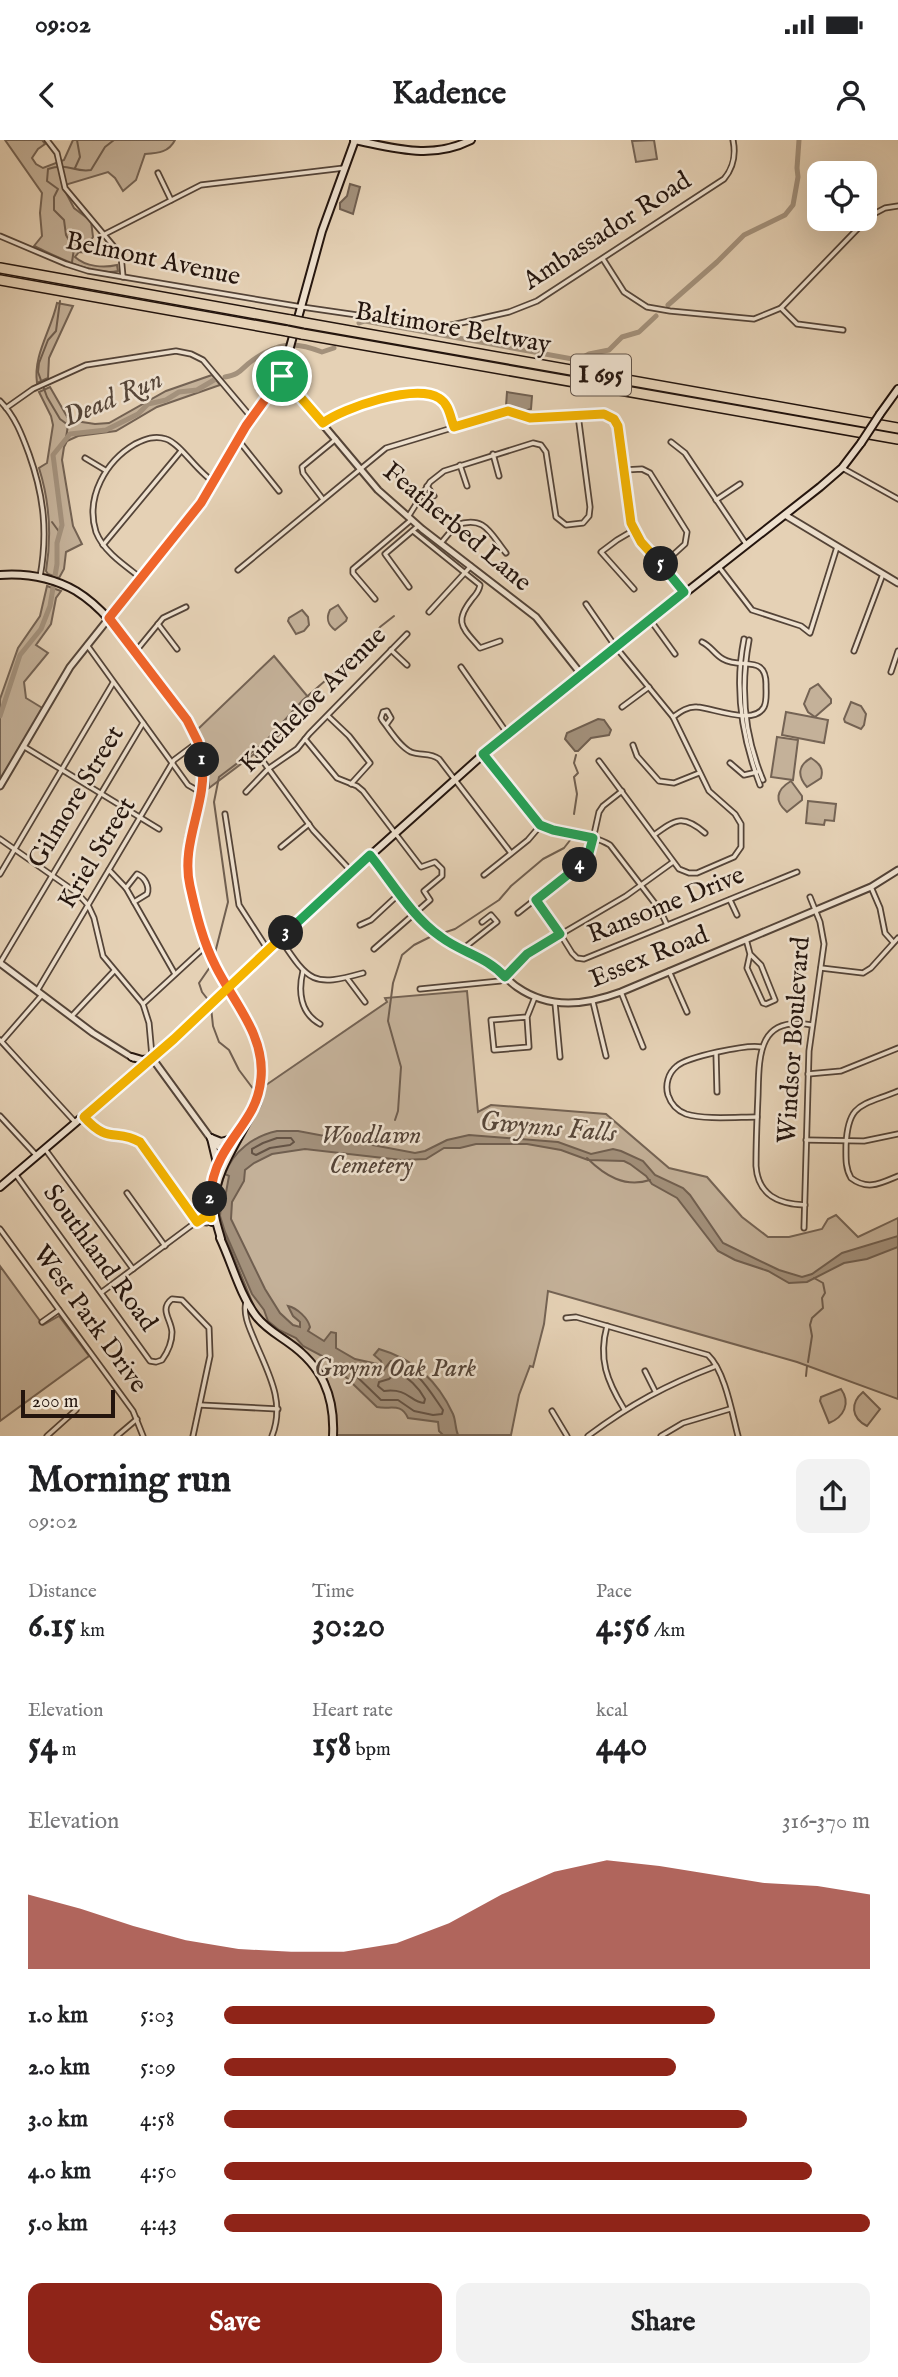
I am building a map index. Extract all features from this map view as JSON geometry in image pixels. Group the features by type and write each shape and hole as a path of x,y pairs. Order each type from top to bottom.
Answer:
{"highway":[{"name":"Baltimore Beltway","path":"0,268 898,428"},
{"name":"Baltimore Beltway","path":"0,281 898,439"}],"main road":[{"path":"109,618 194,513 251,417 282,376 322,231 354,140 422,152 442,151 471,140"},
{"path":"0,1187 145,1065 370,855 507,733 842,468 898,388"},
{"path":"0,575 40,577 83,595 109,618 183,714 198,742 203,765 202,792 188,844 190,885 206,945 255,1037 261,1062 258,1096 244,1125 217,1166"},
{"path":"132,1057 142,1060 152,1058"},
{"path":"213,1217 217,1185 228,1151 244,1125"},
{"path":"211,1138 221,1143 234,1138"},
{"path":"211,1138 217,1166 210,1196 213,1217 221,1239 247,1300 264,1325 296,1349 320,1373 330,1396 333,1425 331,1436"}],"street":[{"path":"47,140 56,150 65,188 122,258 123,277"},
{"name":"Ambassador Road","path":"302,307 426,325 464,323 527,306 724,179 733,165 733,140"},
{"path":"105,234 207,183 344,168"},
{"path":"158,173 171,200"},
{"path":"603,259 629,296 640,304 654,309 747,320 762,317 780,308 870,216 880,209 898,206"},
{"name":"Belmont Avenue","path":"0,236 77,268 302,307"},
{"path":"780,308 797,324 843,330"},
{"path":"6,408 44,384 95,362 176,351 197,356 208,365 251,417"},
{"name":"Featherbed Lane","path":"282,376 378,490 418,526 536,617 581,674"},
{"path":"323,423 342,411 415,393 435,396 443,401 454,427"},
{"path":"0,401 23,438 42,497 46,537 40,577"},
{"path":"238,570 386,448 508,411 530,418 604,414 614,419 618,426 629,516 634,530 684,592"},
{"path":"375,599 353,573 353,569 410,518 427,486 438,474 460,465 533,443 541,445 548,456 556,517 566,525 583,523 589,516 590,507 578,415"},
{"path":"141,579 103,545 96,529 94,517 99,486 105,470 126,450 150,438 170,440 194,466 214,482"},
{"path":"237,439 279,491"},
{"path":"323,499 301,469 336,439"},
{"path":"671,442 685,453 746,544"},
{"path":"103,545 181,451"},
{"path":"493,454 499,476"},
{"path":"85,458 105,470"},
{"path":"460,465 467,486"},
{"path":"842,468 898,499"},
{"path":"623,470 642,469 650,473 687,532 685,544 662,565"},
{"path":"716,500 740,484"},
{"path":"427,486 434,496"},
{"path":"785,515 898,583"},
{"path":"441,543 453,527 473,521 483,524 506,552"},
{"path":"409,587 385,554 418,526"},
{"path":"634,530 601,552 634,589"},
{"path":"412,531 478,583 480,588 463,611 461,624 480,648 500,642"},
{"path":"718,565 752,610 801,626 810,633 836,547"},
{"path":"429,612 471,566"},
{"path":"854,651 883,574"},
{"path":"586,604 615,646 673,717 709,791 738,819 742,836 740,850 730,860 693,874 682,871 599,761"},
{"path":"134,653 167,615 186,607"},
{"path":"0,786 64,677 109,618"},
{"path":"650,620 675,654"},
{"path":"158,624 177,649"},
{"name":"Kincheloe Avenue","path":"246,792 268,769 297,749 407,634"},
{"path":"746,639 743,715 760,785"},
{"path":"673,717 696,706 743,715 759,712 764,707 765,671 760,666 724,660 702,642"},
{"path":"87,645 192,789 202,792"},
{"path":"391,650 407,665"},
{"path":"891,672 898,651"},
{"path":"461,667 507,733"},
{"path":"0,874 113,683"},
{"path":"622,708 649,687"},
{"path":"327,715 349,736 370,763 351,784"},
{"name":"Gilmore Street","path":"0,963 143,723"},
{"path":"386,725 407,749 436,757 511,853"},
{"path":"305,739 334,775 363,791 421,867 435,862 442,869 442,876 424,891 430,900 374,949"},
{"name":"Kriel Street","path":"1,1041 39,993 172,763 198,742"},
{"path":"633,745 637,756 653,776 662,782 674,783 699,773"},
{"path":"23,747 159,829"},
{"path":"257,753 309,824 352,872"},
{"path":"483,754 540,825 610,845 660,911 667,925"},
{"path":"730,763 741,774 757,772"},
{"path":"757,772 763,780"},
{"path":"518,913 584,861 589,853 599,812 622,791"},
{"path":"225,814 239,905 268,950"},
{"path":"654,835 671,822 683,820 691,822 705,833"},
{"path":"281,847 309,824"},
{"path":"484,874 534,835 540,825"},
{"path":"0,839 77,893 88,905 103,956 143,1004 149,1023 152,1058 211,1138 228,1151"},
{"name":"Essex Road","path":"370,855 434,932 487,961 535,997 555,1003 593,1002 621,992 871,887 898,870"},
{"path":"420,989 495,983 505,977 527,954 641,885 673,861"},
{"path":"109,870 126,888 175,975"},
{"name":"Ransome Drive","path":"536,900 574,956 584,959 797,872"},
{"path":"126,888 134,876 142,876 148,891 134,902"},
{"path":"871,887 880,908 883,929 893,942"},
{"path":"360,925 371,920 400,893"},
{"name":"Windsor Boulevard","path":"804,1228 808,1074 823,937 810,897"},
{"path":"730,900 737,915"},
{"path":"463,949 497,922 491,915 482,922"},
{"path":"821,968 863,973 871,968 898,938"},
{"path":"280,939 303,971 321,980 348,978 363,973"},
{"path":"746,939 750,954 747,968 763,1004 775,1000 760,963 750,954"},
{"path":"143,1004 206,945"},
{"path":"0,963 102,1040 145,1065"},
{"path":"71,1017 114,971"},
{"path":"303,971 300,990 302,1002 310,1016 320,1024"},
{"path":"669,971 687,1012"},
{"path":"348,978 365,1002"},
{"path":"621,992 643,1046"},
{"path":"527,1017 491,1020 494,1050 529,1047 527,1017 535,997"},
{"path":"593,1002 606,1056"},
{"path":"555,1003 560,1057"},
{"path":"805,1205 786,1204 776,1200 759,1182 756,1166 757,1117 761,1047 772,1032 783,1025 795,1023 812,1026"},
{"path":"1,1041 76,1124"},
{"path":"757,1117 691,1115 681,1112 672,1104 667,1082 675,1068 686,1061 746,1045 761,1047"},
{"path":"808,1074 841,1071 898,1048"},
{"path":"716,1053 717,1092"},
{"path":"898,1091 854,1111 847,1124 846,1141 847,1171 857,1183 874,1186 898,1176"},
{"path":"0,1116 37,1156"},
{"path":"84,1117 101,1133 133,1138 140,1142 197,1222"},
{"path":"806,1140 872,1140 898,1134"},
{"path":"45,1149 133,1269"},
{"name":"Southland Road","path":"15,1174 148,1359 159,1362 164,1358 171,1341 172,1330 165,1310 172,1299 185,1303 211,1331 210,1356 200,1405"},
{"path":"127,1193 164,1246"},
{"path":"102,1292 197,1222 206,1216 213,1217"},
{"name":"West Park Drive","path":"0,1229 137,1419 143,1436"},
{"path":"247,1300 246,1318 275,1388 278,1409 272,1436"},
{"path":"43,1322 59,1310"},
{"path":"566,1318 576,1317 705,1353 711,1357 738,1436"},
{"path":"607,1326 603,1343 603,1366 624,1409"},
{"path":"588,1436 624,1409 655,1391 716,1366"},
{"path":"645,1371 655,1391"},
{"path":"193,1436 200,1405 278,1409"},
{"path":"661,1436 683,1423 730,1409"},
{"path":"47,1436 76,1410"},
{"path":"552,1411 567,1436"},
{"path":"117,1436 137,1419"}],"green space":[{"path":"5,140 42,140 45,144 32,158 43,168 64,160 73,140 175,140 163,151 145,154 136,180 123,191 108,172 68,184 64,189 74,208 91,221 93,237 89,243 89,253 79,252 75,257 95,266 117,265 118,271 87,268 34,246 42,236 42,193"},
{"path":"654,140 657,159 636,162 632,141"},
{"path":"57,303 73,306 49,358 48,378 37,383 40,353"},
{"path":"212,375 220,385 157,407 116,431 78,436 67,441 62,460 73,526 82,544 66,552 64,569 59,578 48,574 49,519 39,468 47,463 53,425 39,392 50,387 69,420 109,423 166,391"},
{"path":"47,586 61,591 56,598 51,624 36,645 48,653 24,682 26,698 44,709 0,783 0,699 18,648 40,616"},
{"path":"338,605 347,618 335,630 328,621 328,616 330,610"},
{"path":"302,610 308,617 309,625 296,634 288,621"},
{"path":"274,656 313,703 289,728 209,788 208,756 198,729"},
{"path":"818,684 831,699 831,703 815,717 808,712 804,704 810,689"},
{"path":"851,702 861,706 866,714 861,729 845,722"},
{"path":"786,712 828,720 824,743 782,735"},
{"path":"777,737 798,740 793,780 771,777"},
{"path":"811,758 820,766 822,774 821,778 807,787 800,771 803,764"},
{"path":"791,781 802,800 787,812 780,804 778,796 782,788"},
{"path":"808,801 836,804 834,821 825,820 824,825 806,823"},
{"name":"Woodlawn Cemetery","path":"467,991 478,1112 491,1105 606,1114 669,1168 707,1177 742,1217 768,1237 789,1237 822,1229 828,1219 836,1215 858,1237 898,1218 898,1399 797,1362 548,1291 544,1324 533,1367 530,1366 519,1395 511,1435 335,1435 335,1407 326,1376 299,1345 266,1322 254,1307 220,1223 218,1197 226,1169 261,1105 266,1085 387,1002 385,998"},
{"path":"0,1266 43,1325 59,1316 89,1356 0,1421"},
{"path":"841,1389 846,1404 839,1417 829,1423 820,1401 821,1397"},
{"path":"863,1392 880,1409 867,1426 858,1419 854,1410 856,1401"}],"water":[{"path":"350,184 360,187 353,214 340,209 340,203 347,196"},
{"path":"507,392 532,396 531,409 524,411 506,406"},
{"path":"598,719 604,720 611,730 609,735 591,738 575,751 565,739 567,733"},
{"path":"277,1131 298,1131 415,1153 447,1140 469,1135 558,1142 591,1154 613,1149 621,1151 643,1161 655,1175 683,1188 723,1243 779,1270 802,1277 812,1274 842,1253 898,1236 898,1247 867,1259 844,1263 807,1282 789,1283 768,1271 718,1251 677,1198 652,1184 630,1164 624,1161 588,1160 561,1150 527,1144 476,1144 444,1148 426,1159 401,1160 305,1149 272,1154 254,1163 245,1170 244,1181 232,1202 231,1219 265,1289 280,1313 293,1325 300,1327 300,1322 288,1306 295,1309 307,1320 310,1327 308,1331 324,1341 331,1332 336,1333 336,1348 355,1359 382,1365 374,1355 379,1349 414,1365 440,1391 453,1414 458,1435 443,1435 439,1431 438,1422 408,1418 399,1408 377,1407 326,1358 303,1346 296,1338 268,1321 264,1310 252,1294 220,1216 222,1194 222,1200 225,1198 229,1176 225,1174 233,1158 245,1146"}],"waterway":[{"path":"75,168 80,157 77,140"},
{"path":"72,262 74,249 66,235 64,220 54,210 54,197 58,189 47,181 48,169 66,167 91,170 105,147 114,140"},
{"name":"Dead Run","path":"668,305 744,235 785,215 793,205 798,177 799,140"},
{"path":"60,301 56,331 48,340 38,372 47,397 60,419 68,425 66,438"},
{"name":"Dead Run","path":"359,323 365,321 578,360 589,354 609,350 622,337 639,332 656,316"},
{"name":"Dead Run","path":"225,377 238,373 262,354 279,347 295,345 322,352 334,348"},
{"name":"Dead Run","path":"0,716 20,655 41,629 50,606 57,564 57,543 62,525 53,455 70,434 106,430 138,414 148,404 166,400 179,392 197,390 214,380"},
{"path":"52,522 60,533"},
{"path":"215,953 228,902 214,802 219,777 264,743 303,700 364,647 380,627 394,616"},
{"path":"574,814 577,794 574,777 578,773 574,763 576,755"},
{"path":"443,933 455,929 499,900 511,886 543,859 564,848 571,839"},
{"path":"395,1120 401,1067 388,1021 393,983 402,955 430,937"},
{"path":"209,1001 199,983 210,967"},
{"path":"211,1007 213,1026 219,1042 229,1050 239,1070 254,1090"},
{"name":"Gwynns Falls","path":"587,1158 616,1179 632,1182 650,1180"},
{"path":"808,1362 812,1336 810,1325 812,1318 823,1308 822,1298 825,1293 823,1283 814,1278"},
{"path":"806,1376 807,1366"}],"route":[{"path":"282,376 237,439 201,503 109,618 179,709 193,729 198,742 204,783 188,844 190,885 216,968 221,975 228,987 230,991 246,1017 259,1053 261,1080 254,1107 217,1166 210,1196 211,1218 206,1216 197,1222 138,1140 101,1133 84,1117 174,1039 228,987 370,855 430,929 448,942 487,961 505,977 527,954 560,934 536,900 584,861 593,838 540,825 483,754 684,592 641,542 631,523 618,426 611,416 604,414 530,418 508,411 454,427 443,401 435,396 415,393 342,411 323,423 282,376"}],"park label":[{"name":"Gwynn Oak Park","path":"395,1368"}]}
